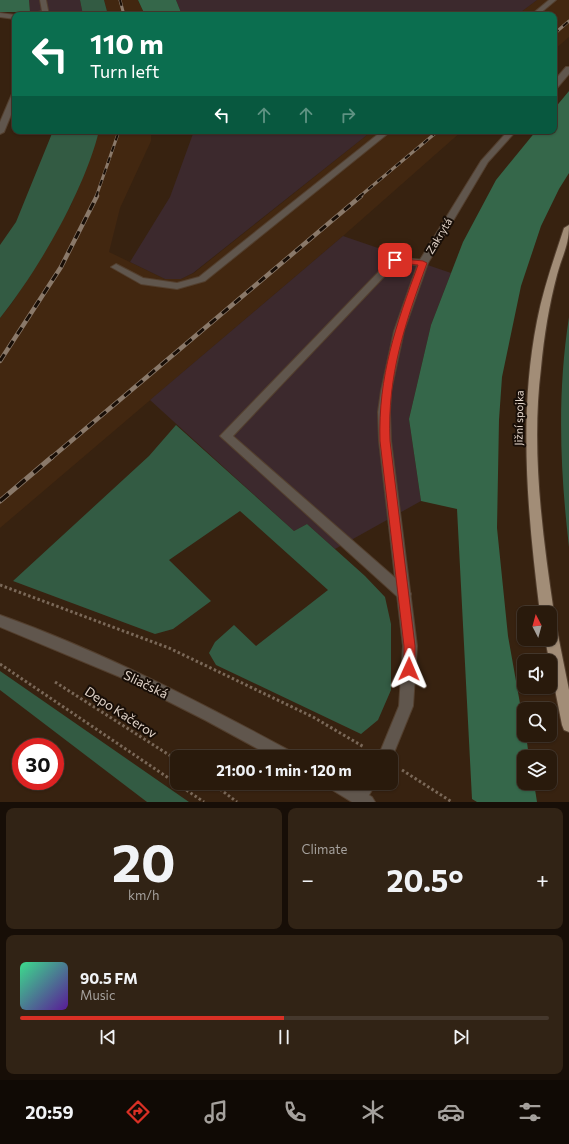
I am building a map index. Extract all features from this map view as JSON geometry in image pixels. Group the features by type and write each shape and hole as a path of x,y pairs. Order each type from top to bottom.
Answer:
{"highway":[{"name":"Jižní spojka","path":"546,606 540,567 534,495 532,432 535,376 541,326 551,282 569,228"},
{"path":"553,646 569,725"}],"street":[{"path":"43,0 46,12"},
{"path":"538,12 553,0"},
{"path":"0,15 12,17"},
{"path":"557,83 569,69"},
{"path":"0,132 12,103"},
{"path":"116,267 141,281 177,286 202,279 383,134"},
{"name":"Zakrytá","path":"388,750 398,731 406,706 409,681 410,646 385,441 384,412 386,391 398,331 423,263 485,161 509,134"},
{"path":"404,594 226,436 395,260 423,263"},
{"name":"Sliačská","path":"0,621 125,673 210,715 274,750"},
{"path":"345,790 360,800 365,790"}],"path":[{"path":"0,585 169,648 313,718 368,749"},
{"path":"0,664 204,802"},
{"name":"Depo Kačerov","path":"55,682 170,756"},
{"path":"398,768 452,802"},
{"path":"221,790 237,802"}],"shaded area":[{"path":"29,0 80,0 82,12 30,12"},
{"path":"104,0 138,0 144,12 107,12"},
{"path":"176,0 537,0 521,12 181,12"},
{"path":"537,0 569,0 569,37 557,47 557,12 521,12"},
{"path":"98,134 151,134 151,141 120,208 109,252 165,279 181,279 194,273 368,134 459,134 343,236 0,528 0,318 12,303 45,251 71,205"},
{"path":"193,134 368,134 193,273 181,279 165,279 130,262 170,197"},
{"path":"343,236 451,273 431,325 409,419 421,501 335,549 307,524 294,531 150,400"}],"green space":[{"path":"0,0 29,0 30,12 0,12"},
{"path":"80,0 104,0 107,12 82,12"},
{"path":"138,0 176,0 181,12 144,12"},
{"path":"569,91 569,173 559,189 541,226 521,286 502,377 499,420 497,528 508,636 517,694 518,694 520,702 517,702 517,742 527,742 528,750 517,750 517,790 535,790 537,802 477,802 472,799 457,509 421,501 409,419 431,325 463,242 496,180 534,134 557,134 557,105"},
{"path":"52,134 98,134 83,179 58,229 30,277 0,318 0,245 16,222"},
{"path":"569,317 569,547 562,461 561,403 565,346"},
{"path":"176,425 294,531 307,524 365,576 385,597 391,624 391,690 378,720 361,734 216,665 209,653 215,642 234,625 256,646 328,590 240,511 169,560 211,601 173,629 155,634 13,581 149,456"},
{"path":"0,671 189,802 147,802 0,690"}],"railway":[{"path":"120,0 123,12"},
{"path":"557,31 569,21"},
{"path":"96,197 118,134"},
{"path":"359,197 434,134"},
{"path":"0,361 61,267 97,196"},
{"path":"51,458 361,196"},
{"path":"0,501 52,457"}],"route":[{"path":"395,260 423,263 398,331 386,391 384,412 385,441 410,646 409,669"}]}
